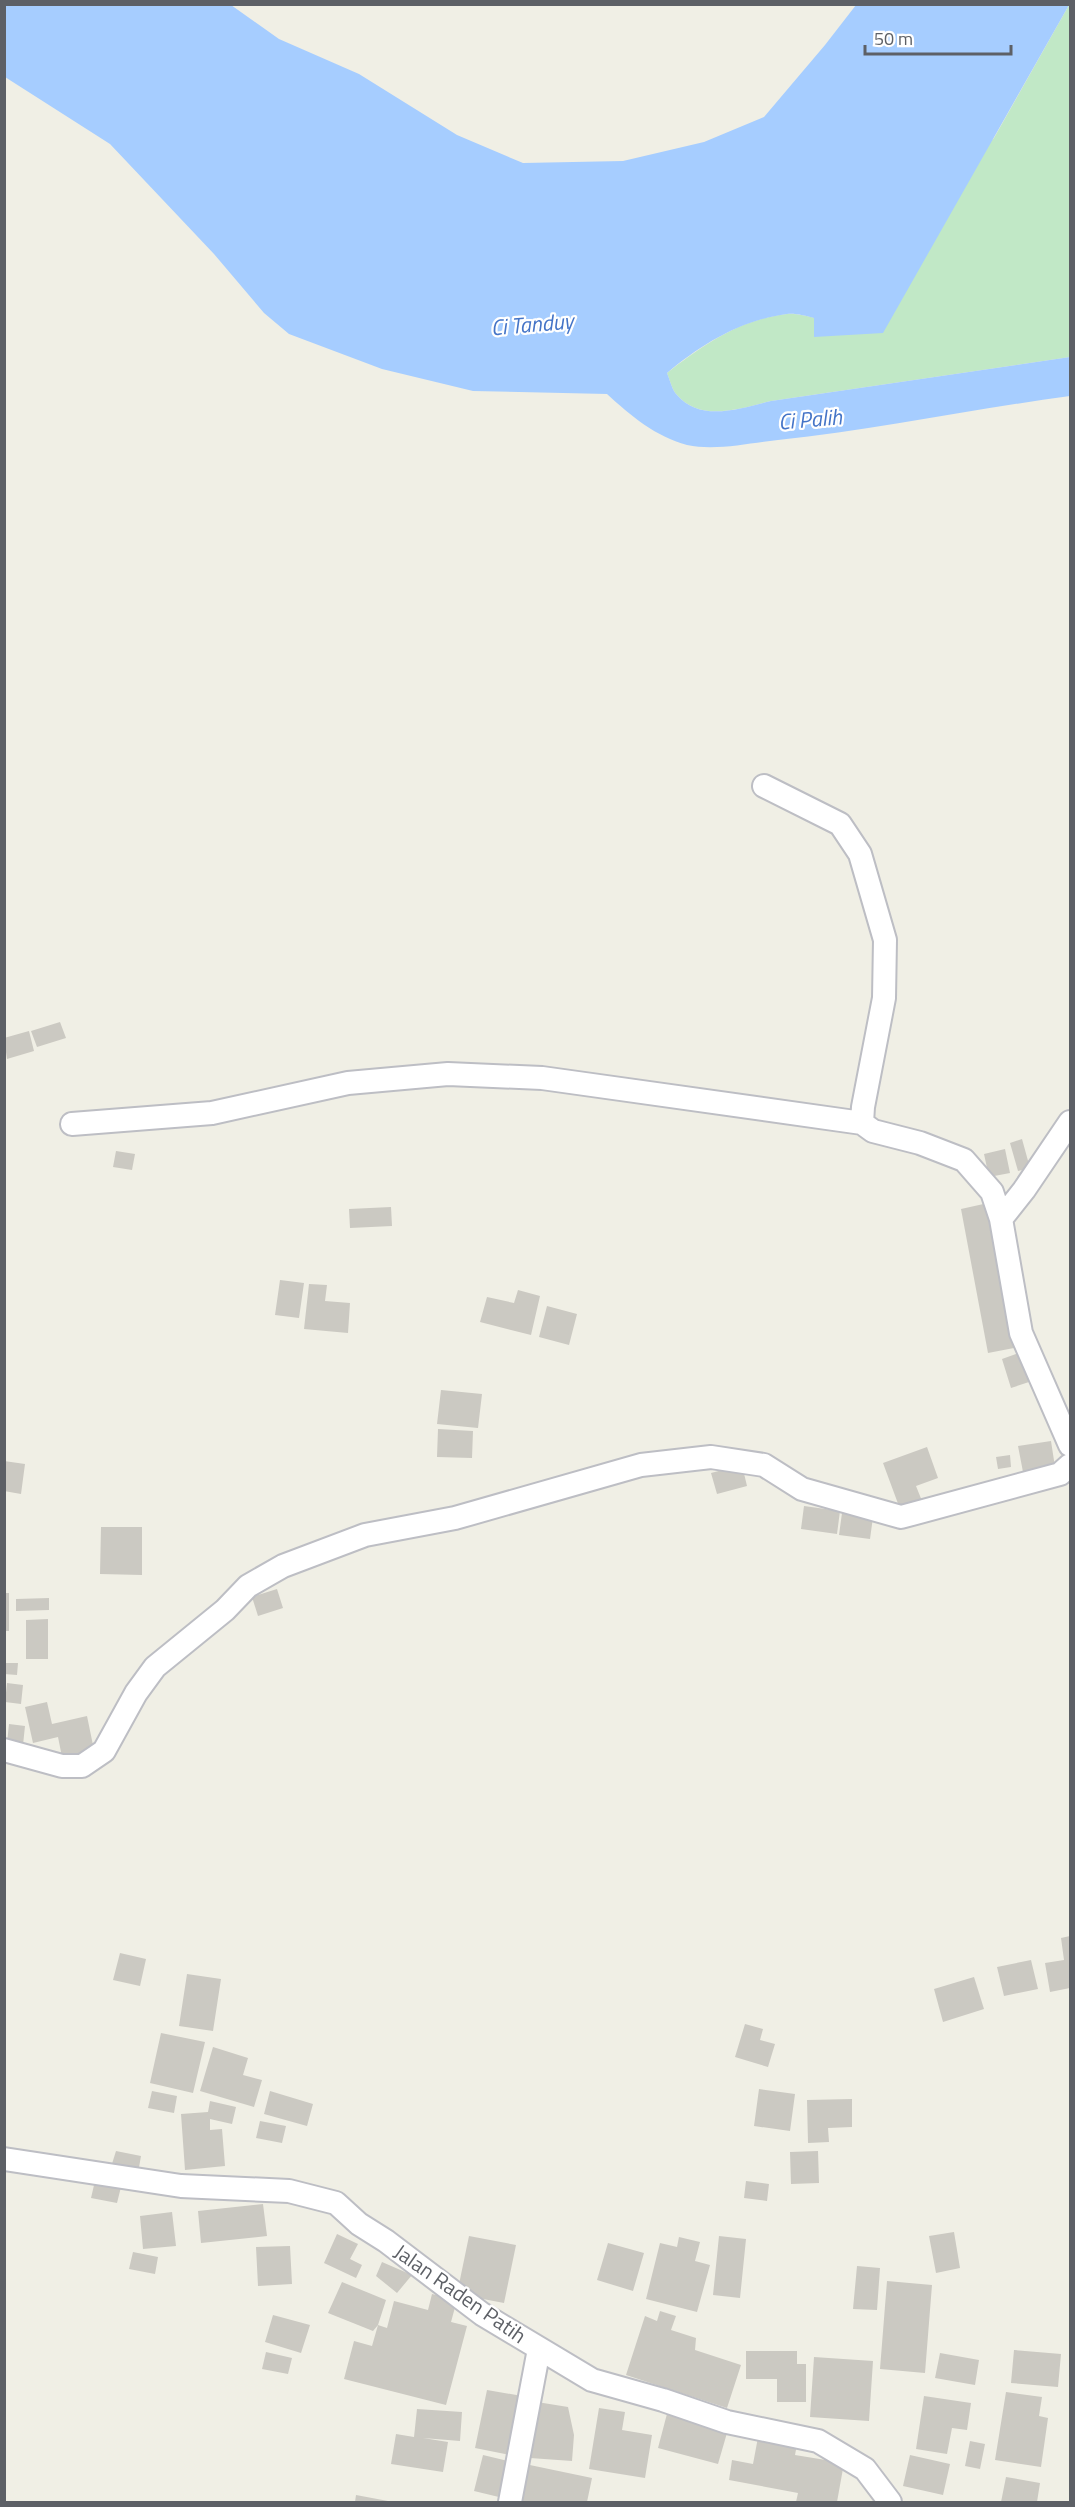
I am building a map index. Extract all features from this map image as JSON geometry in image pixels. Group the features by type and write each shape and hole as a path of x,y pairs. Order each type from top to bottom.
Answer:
{"street":[{"path":"764,786 840,824 860,854 885,940 884,998 862,1123"},
{"path":"72,1124 212,1113 348,1083 448,1074 542,1078 862,1123 873,1131 920,1143 964,1160 992,1192 1001,1219 1021,1333 1071,1445"},
{"path":"1001,1219 1071,1122"},
{"path":"4,1750 62,1766 82,1766 104,1751 136,1693 155,1667 225,1610 248,1586 283,1566 365,1536 455,1518 641,1466 711,1457 764,1465 802,1489 901,1517 1060,1474 1071,1465"},
{"name":"Jalan Raden Patih","path":"4,2159 181,2186 290,2191 336,2203 455,2295 592,2380 663,2400 727,2422 818,2441 865,2469 890,2502"},
{"path":"510,2502 539,2349"}],"green space":[{"path":"1069,5 1070,357 771,401 735,410 698,409 687,404 677,395 667,373 708,343 738,327 770,317 797,314 815,318 814,337 994,138"}],"water":[{"path":"4,5 231,5 279,39 359,74 457,135 523,163 623,161 704,142 764,117 856,5 1069,5 883,333 814,337 814,318 790,314 770,317 738,328 708,343 667,373 675,393 687,404 698,409 722,411 771,401 1070,357 1070,396 851,431 732,446 698,447 665,437 654,431 607,394 473,391 382,369 289,334 264,313 214,254 110,144 5,77"}],"building":[{"path":"60,1022 66,1038 37,1047 31,1031"},
{"path":"29,1031 34,1051 7,1059 4,1038"},
{"path":"1022,1139 1030,1168 1018,1171 1010,1143"},
{"path":"1005,1149 1010,1173 989,1177 984,1154"},
{"path":"116,1151 135,1154 132,1170 113,1167"},
{"path":"988,1203 1014,1348 988,1353 961,1209"},
{"path":"391,1207 392,1226 350,1228 349,1209"},
{"path":"280,1280 304,1283 299,1318 275,1315"},
{"path":"309,1284 327,1285 325,1301 350,1303 348,1333 304,1329"},
{"path":"518,1290 540,1296 531,1335 480,1322 487,1297 514,1303"},
{"path":"547,1306 577,1314 569,1345 539,1337"},
{"path":"1019,1353 1029,1382 1011,1388 1002,1359"},
{"path":"441,1390 482,1394 478,1428 437,1424"},
{"path":"438,1429 473,1431 472,1458 437,1457"},
{"path":"1051,1441 1055,1467 1023,1472 1018,1446"},
{"path":"927,1447 938,1478 916,1486 922,1501 900,1509 883,1463"},
{"path":"1010,1455 1011,1467 998,1469 996,1457"},
{"path":"4,1461 25,1464 21,1494 4,1491"},
{"path":"742,1465 747,1486 717,1494 711,1473"},
{"path":"804,1506 840,1511 837,1534 801,1529"},
{"path":"842,1513 873,1517 870,1539 839,1535"},
{"path":"101,1527 142,1527 142,1575 100,1574"},
{"path":"277,1589 283,1608 258,1616 252,1597"},
{"path":"5,1593 9,1593 9,1631 5,1631"},
{"path":"49,1598 49,1610 16,1611 16,1599"},
{"path":"48,1619 48,1659 26,1659 26,1620"},
{"path":"4,1663 18,1663 17,1675 4,1674"},
{"path":"7,1683 23,1685 21,1704 5,1702"},
{"path":"47,1702 52,1724 87,1716 94,1750 62,1757 58,1737 33,1743 25,1707"},
{"path":"9,1724 25,1726 23,1745 7,1743"},
{"path":"1070,1936 1070,1988 1050,1992 1045,1963 1064,1960 1061,1938"},
{"path":"120,1953 146,1959 140,1986 113,1980"},
{"path":"1031,1960 1038,1989 1004,1996 997,1967"},
{"path":"187,1974 221,1979 213,2031 179,2026"},
{"path":"974,1977 984,2009 943,2022 934,1989"},
{"path":"745,2024 763,2029 760,2040 775,2044 768,2067 735,2057"},
{"path":"161,2033 205,2042 193,2093 150,2083"},
{"path":"213,2047 248,2058 243,2075 262,2080 254,2107 200,2091"},
{"path":"759,2089 795,2094 790,2131 754,2126"},
{"path":"152,2091 177,2096 174,2113 148,2108"},
{"path":"270,2091 313,2104 307,2126 264,2114"},
{"path":"852,2099 852,2127 828,2128 829,2142 808,2143 807,2100"},
{"path":"210,2101 236,2107 232,2124 210,2119 210,2130 222,2129 225,2166 185,2170 181,2114 208,2112"},
{"path":"260,2121 286,2126 282,2143 256,2138"},
{"path":"116,2151 141,2156 138,2173 111,2167"},
{"path":"818,2151 819,2183 791,2184 790,2152"},
{"path":"95,2181 121,2187 117,2203 91,2198"},
{"path":"746,2181 769,2184 767,2201 744,2198"},
{"path":"263,2204 267,2236 201,2243 198,2211"},
{"path":"172,2212 176,2246 143,2249 140,2216"},
{"path":"954,2232 960,2268 936,2273 929,2236"},
{"path":"337,2234 358,2244 350,2259 362,2265 356,2278 324,2263"},
{"path":"469,2236 516,2245 504,2303 457,2294"},
{"path":"719,2236 746,2239 740,2298 713,2295"},
{"path":"679,2237 700,2242 695,2261 710,2265 697,2312 646,2299 660,2243 677,2247"},
{"path":"608,2243 644,2253 633,2291 597,2280"},
{"path":"290,2246 292,2284 258,2286 256,2247"},
{"path":"133,2252 158,2257 155,2274 129,2269"},
{"path":"382,2262 412,2275 397,2293 376,2276"},
{"path":"857,2266 880,2268 877,2310 853,2309"},
{"path":"887,2281 932,2285 925,2373 880,2369"},
{"path":"342,2282 386,2300 378,2325 373,2331 328,2313"},
{"path":"432,2294 457,2300 451,2322 467,2326 446,2405 344,2379 354,2341 372,2346 378,2325 387,2328 394,2301 428,2310"},
{"path":"660,2311 676,2316 671,2330 696,2338 695,2350 741,2365 727,2408 626,2375 645,2316 657,2321"},
{"path":"273,2315 310,2325 301,2353 265,2342"},
{"path":"1014,2350 1061,2354 1058,2387 1011,2383"},
{"path":"746,2351 797,2351 797,2364 806,2364 806,2402 777,2402 777,2379 746,2379"},
{"path":"266,2352 292,2358 288,2374 262,2369"},
{"path":"940,2353 979,2360 975,2385 935,2378"},
{"path":"814,2357 873,2361 869,2421 810,2417"},
{"path":"487,2390 522,2396 510,2455 475,2448"},
{"path":"1006,2392 1042,2397 1039,2416 1048,2418 1041,2467 995,2460"},
{"path":"924,2396 971,2403 967,2430 952,2428 947,2454 916,2449"},
{"path":"537,2402 568,2407 574,2435 572,2461 530,2458"},
{"path":"599,2408 625,2412 622,2430 652,2435 645,2478 589,2469"},
{"path":"417,2409 462,2412 460,2441 423,2438 448,2442 443,2472 391,2464 396,2434 414,2437"},
{"path":"668,2410 729,2426 718,2464 658,2448"},
{"path":"759,2432 798,2439 795,2455 844,2463 837,2502 796,2502 798,2493 729,2480 732,2460 753,2464"},
{"path":"970,2441 985,2444 980,2469 965,2466"},
{"path":"483,2455 512,2462 503,2498 474,2491"},
{"path":"910,2455 950,2464 943,2495 903,2486"},
{"path":"525,2464 592,2478 587,2502 517,2502"},
{"path":"1006,2477 1040,2483 1037,2502 1001,2502"},
{"path":"356,2495 388,2501 388,2502 355,2502"}],"water label":[{"name":"Ci Tanduy","path":"532,324"},
{"name":"Ci Palih","path":"810,419"}]}
